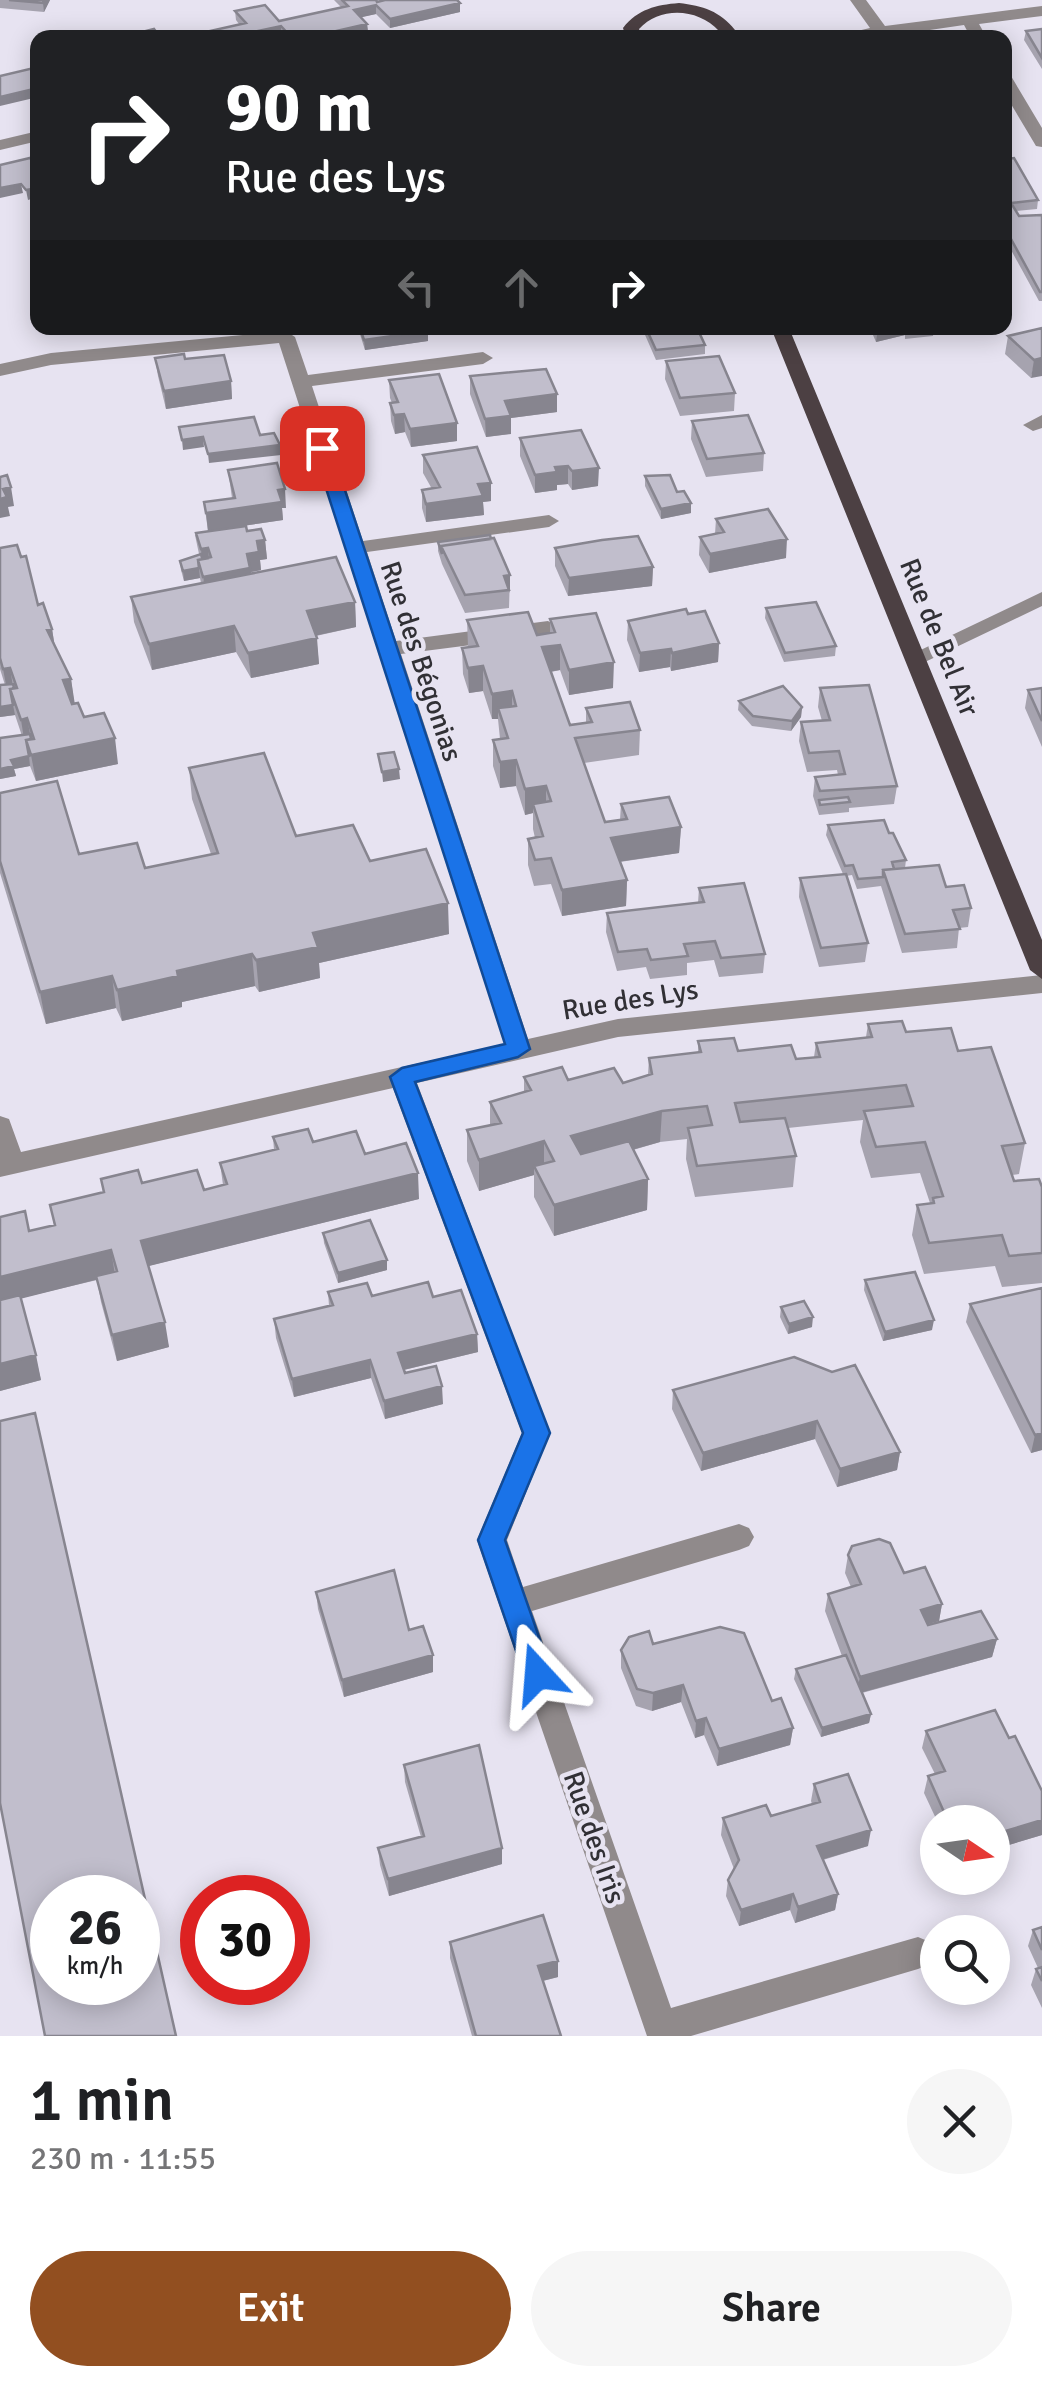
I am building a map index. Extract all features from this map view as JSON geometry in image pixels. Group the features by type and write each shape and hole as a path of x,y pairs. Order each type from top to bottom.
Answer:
{"main road":[{"path":"633,30 634,22 657,5 715,17 727,30"},
{"name":"Rue de Bel Air","path":"783,335 1042,970"}],"street":[{"path":"858,0 880,30"},
{"path":"896,30 1042,11"},
{"path":"968,20 974,30"},
{"path":"1012,92 1042,142"},
{"path":"0,145 30,138"},
{"name":"Rue des Bégonias","path":"0,370 51,359 265,335"},
{"name":"Rue des Bégonias","path":"293,335 301,382 518,1049"},
{"path":"301,382 483,358"},
{"path":"354,548 549,521"},
{"path":"917,656 1042,598"},
{"path":"386,649 548,628"},
{"name":"Rue des Lys","path":"5,1165 618,1028 1042,984"},
{"name":"Rue des Iris","path":"402,1077 536,1433 492,1540 663,2032"},
{"path":"0,1126 5,1165"},
{"path":"513,1603 739,1536"},
{"path":"663,2032 918,1953"}],"building":[{"path":"342,0 460,3 390,19 376,5 354,10 367,24 341,30 285,30 281,26 214,30 246,23 235,11 265,5 279,21 348,6"},
{"path":"1042,29 1042,58 1026,31"},
{"path":"30,69 30,90 0,97 0,76"},
{"path":"30,158 30,189 21,184 0,188 0,165"},
{"path":"1014,158 1038,200 1012,203"},
{"path":"1012,205 1019,216 1042,215 1040,292 1012,241"},
{"path":"1042,328 1042,358 1034,360 1008,336"},
{"path":"362,335 400,335 364,340"},
{"path":"649,335 700,335 705,345 656,350"},
{"path":"184,354 185,359 224,355 231,381 164,391 155,358"},
{"path":"719,356 735,393 680,398 666,361"},
{"path":"546,369 557,394 505,401 511,416 485,419 470,376"},
{"path":"439,374 457,423 410,429 404,414 394,415 390,403 398,402 389,380"},
{"path":"748,415 764,453 707,459 692,421"},
{"path":"254,417 260,435 274,433 280,445 208,454 203,437 182,440 179,427"},
{"path":"581,430 599,468 572,471 568,466 555,467 557,472 535,475 520,438"},
{"path":"477,447 491,483 478,484 483,496 426,504 422,490 440,487 423,455"},
{"path":"277,463 285,489 278,490 282,502 206,513 204,502 235,498 228,470"},
{"path":"7,475 11,487 3,489 7,497 0,499 0,477"},
{"path":"670,475 677,492 684,491 691,503 661,509 645,476"},
{"path":"768,509 787,539 710,554 700,537 724,532 716,519"},
{"path":"246,526 247,531 261,529 265,540 257,541 259,552 247,554 250,568 203,577 198,560 211,557 208,548 201,549 196,533"},
{"path":"490,535 491,539 441,546 442,554 438,542"},
{"path":"638,536 653,567 569,578 555,548 602,540"},
{"path":"494,538 510,575 504,576 509,590 465,595 441,546"},
{"path":"17,545 21,557 26,556 38,605 43,603 52,629 47,630 71,679 63,680 72,704 78,703 84,717 104,713 115,738 31,755 26,740 34,739 27,718 21,720 10,689 17,688 10,668 3,669 0,658 0,548"},
{"path":"201,554 202,558 209,558 198,560 199,568 183,571 180,561"},
{"path":"336,557 355,602 307,611 317,638 248,653 234,626 149,644 131,597"},
{"path":"816,602 836,646 785,653 766,608"},
{"path":"686,609 688,614 705,611 719,643 672,653 671,649 640,653 628,621"},
{"path":"528,612 537,635 555,632 550,619 596,613 614,662 569,670 560,645 542,647 570,725 592,722 586,708 630,702 640,730 575,738 605,822 627,819 621,804 669,797 681,827 611,838 627,880 562,890 551,858 535,860 528,839 543,836 533,804 551,801 546,786 525,789 516,760 500,762 493,740 508,738 498,708 516,706 512,691 492,694 483,666 468,668 462,648 478,646 467,620"},
{"path":"13,684 13,705 0,707 0,685"},
{"path":"869,685 897,786 820,791 815,777 845,774 839,751 809,753 801,722 830,720 820,688"},
{"path":"783,686 802,707 792,721 753,716 739,701"},
{"path":"1042,688 1042,721 1028,690"},
{"path":"30,734 31,739 26,740 29,756 11,760 14,766 0,769 0,738"},
{"path":"394,752 399,769 382,772 378,754"},
{"path":"264,753 296,836 353,825 370,861 426,849 448,903 313,933 318,947 256,960 252,954 117,990 112,976 40,992 0,861 0,793 57,781 79,854 137,843 145,868 218,853 189,768"},
{"path":"848,797 850,802 820,805 819,800"},
{"path":"884,820 906,860 892,862 894,869 883,870 883,877 858,879 853,865 845,866 828,825"},
{"path":"939,865 946,887 964,885 971,908 953,910 960,929 905,934 883,870"},
{"path":"846,874 868,943 821,948 800,878"},
{"path":"744,883 765,954 721,958 715,941 684,944 688,956 651,960 647,949 618,952 607,913 704,902 699,888"},
{"path":"902,1021 906,1032 951,1028 958,1051 991,1047 1025,1143 1002,1146 1014,1181 1039,1179 1042,1187 1042,1253 1009,1256 1002,1235 929,1243 917,1205 934,1203 933,1198 943,1196 925,1142 876,1147 864,1111 913,1106 906,1085 735,1103 740,1122 785,1118 796,1156 697,1166 688,1128 712,1125 707,1106 662,1111 571,1136 581,1154 629,1141 648,1179 554,1205 534,1166 554,1161 544,1141 479,1160 467,1130 501,1123 490,1102 531,1090 524,1077 562,1067 568,1080 614,1068 623,1083 652,1074 649,1058 701,1052 698,1041 734,1038 738,1051 791,1045 796,1059 820,1057 816,1043 872,1037 868,1024"},
{"path":"308,1129 313,1142 356,1131 365,1154 406,1143 418,1173 141,1241 165,1322 112,1335 96,1276 117,1271 111,1250 0,1277 0,1217 25,1211 29,1231 55,1225 50,1205 104,1192 101,1179 138,1170 142,1183 197,1170 204,1190 227,1184 220,1163 278,1149 273,1137"},
{"path":"370,1220 387,1260 338,1273 323,1233"},
{"path":"915,1272 934,1320 885,1332 865,1280"},
{"path":"428,1282 433,1297 461,1290 477,1334 398,1353 405,1373 436,1366 442,1386 384,1401 370,1360 292,1379 274,1319 333,1305 328,1292 367,1283 372,1296"},
{"path":"1042,1288 1042,1433 1035,1435 970,1304"},
{"path":"20,1295 36,1355 0,1364 0,1300"},
{"path":"804,1301 813,1317 789,1324 781,1307"},
{"path":"794,1357 832,1372 855,1365 900,1452 840,1469 817,1421 703,1453 673,1390"},
{"path":"35,1413 140,1875 30,1875 30,1958 0,1803 0,1421"},
{"path":"879,1539 890,1543 904,1573 925,1567 942,1604 921,1610 928,1625 981,1611 997,1639 860,1677 828,1594 861,1584 848,1555 852,1546"},
{"path":"394,1570 409,1630 423,1626 433,1655 342,1680 316,1592"},
{"path":"720,1627 744,1633 772,1701 781,1698 793,1728 719,1749 706,1718 696,1721 683,1685 653,1693 637,1689 621,1650 629,1637 649,1631 653,1644"},
{"path":"846,1655 871,1714 822,1728 796,1669"},
{"path":"995,1710 1009,1738 1015,1736 1042,1791 1042,1820 1010,1830 1010,1805 941,1805 928,1776 945,1771 926,1731"},
{"path":"479,1745 502,1848 388,1879 378,1848 424,1836 404,1765"},
{"path":"848,1774 871,1830 817,1846 838,1894 798,1907 793,1894 741,1910 728,1880 739,1860 723,1818 766,1805 771,1816 820,1802 814,1784"},
{"path":"543,1915 558,1961 538,1966 561,2036 476,2036 450,1942"},
{"path":"1042,1927 1042,1950 1033,1930"},
{"path":"160,1965 176,2036 45,2036 39,2005 160,2005"}],"route":[{"path":"322,448 518,1049 402,1077 536,1433 492,1540 538,1674"}]}
